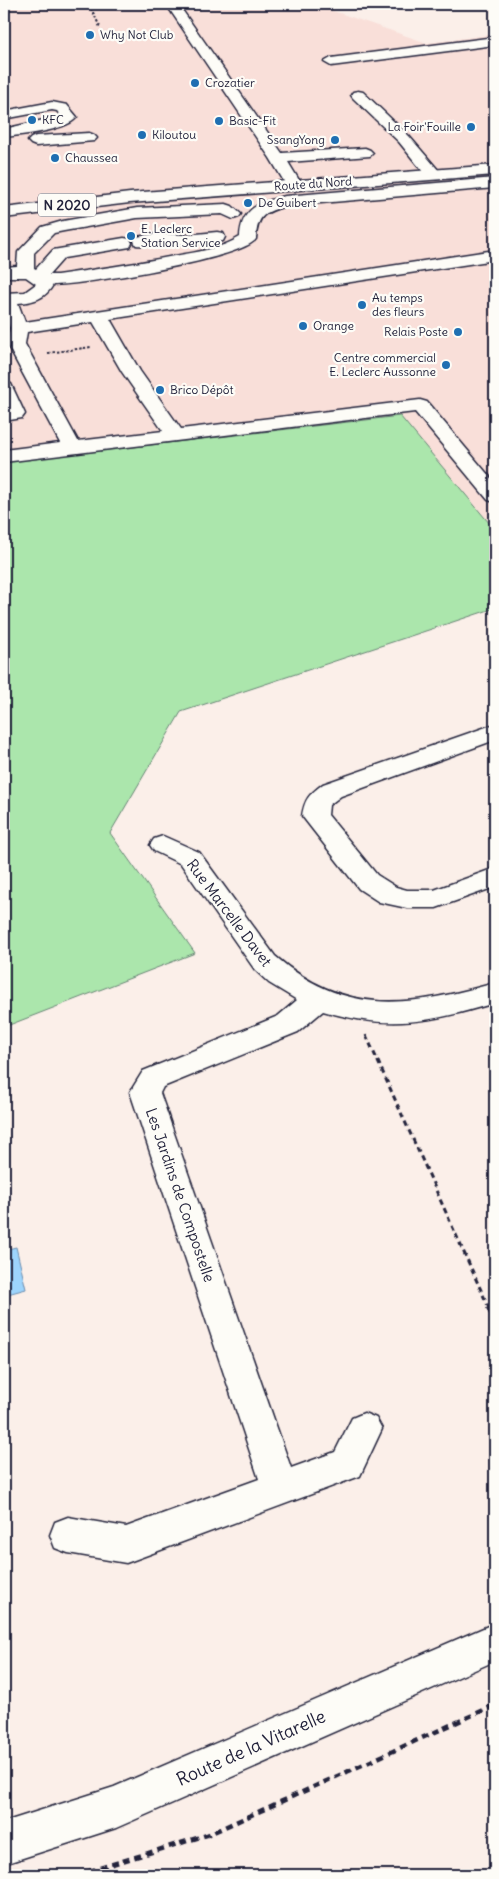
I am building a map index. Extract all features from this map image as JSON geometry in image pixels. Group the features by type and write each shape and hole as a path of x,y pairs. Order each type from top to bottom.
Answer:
{"street":[{"path":"172,4 278,158 294,185"},
{"path":"331,62 495,41"},
{"path":"358,96 404,139 434,175"},
{"path":"4,115 52,106 62,108 70,117 64,122 4,133"},
{"path":"4,138 24,136 27,142 89,138"},
{"path":"278,158 365,153"},
{"name":"Route du Nord","path":"4,213 130,198 495,170"},
{"path":"239,246 226,237 149,240 172,231 237,226 254,214 285,201 495,183"},
{"name":"Route du Nord","path":"4,203 130,198"},
{"path":"24,276 57,280 202,256 239,246 245,243 248,238 242,221 226,209 137,213 48,230 26,252 24,276 25,297 5,298 21,353 72,448"},
{"path":"107,219 147,219 177,224 242,221"},
{"path":"48,230 59,254 73,266 81,269 120,269"},
{"path":"24,276 47,265 59,254 124,243"},
{"path":"4,371 51,323 102,315 120,317 235,300 243,294 495,255"},
{"path":"24,276 51,323"},
{"path":"102,315 115,346 176,436"},
{"path":"5,398 21,353"},
{"path":"4,456 420,406 495,496"},
{"path":"495,732 332,790 317,802 314,816 368,882 388,895 407,899 436,899 495,877"},
{"name":"Rue Marcelle Davet","path":"163,845 190,858 266,963 280,978 319,998 340,1007 354,1009 386,1012 427,1011 495,993"},
{"name":"Les Jardins de Compostelle","path":"280,1489 145,1092 153,1079 288,1024 319,998"},
{"path":"68,1535 126,1545 347,1464 364,1429"},
{"name":"Route de la Vitarelle","path":"4,1843 116,1807 495,1642"}],"path":[{"path":"89,4 100,27"},
{"path":"21,353 115,346"},
{"path":"354,1009 495,1322"},
{"path":"77,1875 206,1835 495,1705"}],"shaded area":[{"path":"4,4 313,4 427,43 495,34 495,530 400,416 4,462"}],"green space":[{"path":"400,416 495,530 495,608 181,712 110,833 195,953 4,1027 4,462"}],"water":[{"path":"16,1247 26,1289 4,1295 4,1250"}],"place":[{"name":"Why Not Club","path":"90,35"},
{"name":"Crozatier","path":"195,83"},
{"name":"KFC","path":"32,120"},
{"name":"Basic-Fit","path":"219,121"},
{"name":"La Foir'Fouille","path":"471,127"},
{"name":"Kiloutou","path":"142,135"},
{"name":"SsangYong","path":"335,140"},
{"name":"Chaussea","path":"55,158"},
{"name":"De Guibert","path":"248,203"},
{"name":"E. Leclerc Station Service","path":"131,236"},
{"name":"Au temps des fleurs","path":"362,305"},
{"name":"Orange","path":"303,326"},
{"name":"Relais Poste","path":"458,332"},
{"name":"Centre commercial E. Leclerc Aussonne","path":"446,365"},
{"name":"Brico Dépôt","path":"160,390"}]}
